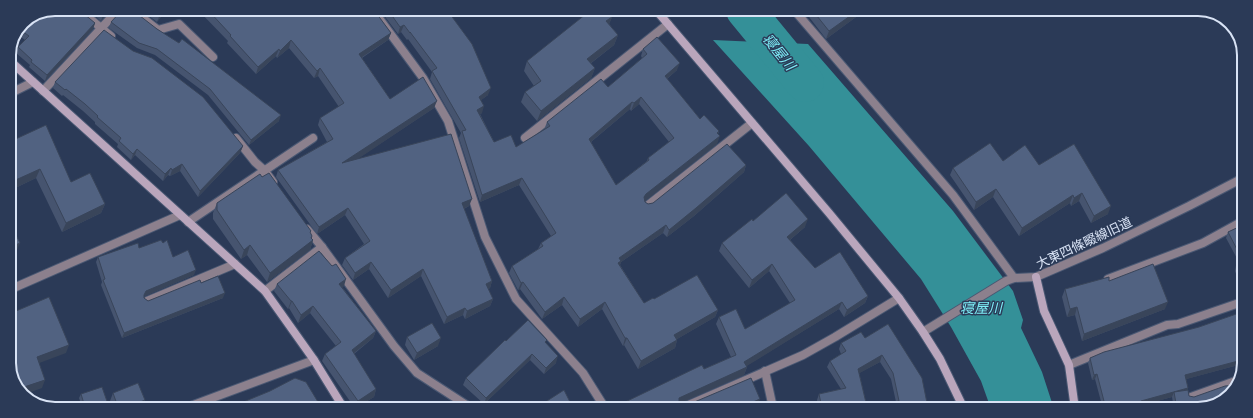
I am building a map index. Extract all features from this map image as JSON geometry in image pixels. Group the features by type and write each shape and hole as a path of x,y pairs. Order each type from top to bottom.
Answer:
{"street":[{"path":"86,16 116,40"},
{"path":"43,90 112,16"},
{"path":"140,16 158,30 179,24 212,57"},
{"path":"377,16 423,78 448,121 485,237 516,299 583,373 601,402"},
{"path":"661,16 830,213 899,298 940,359 961,402"},
{"path":"800,16 953,195 1010,279"},
{"path":"525,138 668,24"},
{"path":"16,66 265,291 314,360 340,402"},
{"path":"16,90 33,82"},
{"path":"647,206 752,123"},
{"path":"230,130 278,189"},
{"path":"188,222 313,138"},
{"name":"大東四條畷線旧道","path":"1074,402 1069,364 1044,311 1036,277 1110,244 1237,181"},
{"path":"16,287 180,215"},
{"path":"301,221 314,240 322,247 394,346 417,373 462,402"},
{"path":"1108,279 1203,243 1237,223"},
{"path":"265,291 322,247"},
{"path":"147,301 235,264"},
{"path":"923,332 1010,279 1036,277"},
{"path":"695,402 803,355 899,298"},
{"path":"1069,364 1167,325 1178,324 1237,304"},
{"path":"201,402 314,360"},
{"path":"765,371 773,402"},
{"path":"1191,397 1232,382"}],"water":[{"name":"寝屋川","path":"713,40 808,44 953,211 1013,291 1023,320 1021,328 1042,372 1052,402 988,402 981,381 951,327 921,279 809,146"}],"building":[{"path":"86,16 95,23 47,75 31,62 32,60 18,47 29,36 24,32 27,27 40,19 47,17"},
{"path":"117,16 140,16 179,43 182,39 281,115 251,140 210,89 157,49 139,43 111,22"},
{"path":"213,16 378,16 391,33 359,54 390,99 423,77 437,101 342,163 451,134 472,199 462,203 492,281 486,284 493,299 467,311 465,308 447,317 423,269 391,290 371,262 355,273 345,258 370,241 348,208 319,227 278,170 333,139 320,118 344,103 320,68 317,71 291,40 280,51 279,49 258,67 230,36 231,35"},
{"path":"392,16 451,16 472,44 491,88 479,97 484,106 477,110 494,142 511,135 516,147 550,126 547,122 601,79 608,87 647,54 643,49 657,37 680,63 665,76 700,119 704,115 719,131 717,133 720,136 646,194 644,197 645,202 648,204 653,203 727,144 746,165 669,230 666,225 619,258 621,261 618,263 644,303 697,275 718,310 674,335 677,340 641,361 627,338 625,338 605,302 580,319 564,297 545,312 523,282 521,283 512,266 543,246 541,243 556,233 522,178 482,195 462,131 466,130 432,71 437,68 404,25 400,27","holes":["641,97 674,138 648,158 649,160 616,185 589,139 632,102 634,103"]},
{"path":"583,16 612,17 606,21 618,35 587,59 595,68 541,111 525,92 541,81 527,61"},
{"path":"817,16 850,16 829,31"},
{"path":"104,30 133,51 152,58 203,97 243,146 200,191 182,164 172,170 171,168 165,174 137,149 133,154 119,141 121,138 97,117 98,116 85,104 55,82"},
{"path":"46,125 71,182 90,173 105,204 66,223 40,169 16,180 16,139"},
{"path":"990,143 1003,161 1025,145 1039,165 1074,144 1111,206 1094,216 1082,193 1074,198 1073,195 1022,228 996,189 976,202 953,168"},
{"path":"269,173 311,231 311,238 313,240 270,273 250,245 244,250 217,210 217,203 260,174 262,177"},
{"path":"786,193 808,219 787,237 815,268 840,252 868,296 847,310 842,302 744,362 747,367 679,398 679,402 625,402 702,365 704,369 736,355 719,317 736,309 745,329 795,300 772,264 752,280 722,243 752,219 753,221"},
{"path":"1237,228 1237,249 1228,232"},
{"path":"16,235 20,243 16,245"},
{"path":"161,240 163,243 167,240 173,257 188,250 196,270 146,291 144,298 148,301 200,280 201,283 218,276 225,293 124,333 103,280 105,279 98,257 138,243 139,248"},
{"path":"319,251 332,266 336,264 346,279 339,284 376,331 352,350 376,389 358,401 325,354 341,342 313,306 301,315 292,301 277,284"},
{"path":"1153,264 1168,302 1084,334 1077,307 1070,309 1065,289 1109,277 1109,281"},
{"path":"49,297 69,345 37,357 45,380 24,387 19,378 16,366 16,311"},
{"path":"1237,314 1237,361 1185,375 1188,388 1141,402 1104,402 1097,374 1094,375 1090,358 1104,352 1199,327"},
{"path":"528,320 547,340 545,342 558,356 546,368 532,354 486,398 466,378"},
{"path":"432,323 441,338 417,353 407,337"},
{"path":"888,324 922,378 927,402 894,402 899,401 893,373 882,355 858,369 866,402 821,402 819,394 846,388 830,361 846,351 841,343 861,332 865,338"},
{"path":"295,378 306,382 318,402 243,402 270,391"},
{"path":"751,378 760,399 753,402 694,402"},
{"path":"138,383 145,400 140,402 116,402 113,393"},
{"path":"1230,386 1220,395 1208,401 1176,402 1174,392 1188,390 1189,396 1194,397"},
{"path":"102,387 107,402 83,402 81,394"},
{"path":"564,390 570,402 545,402"}],"waterway":[{"name":"寝屋川","path":"750,16 805,83"}]}
